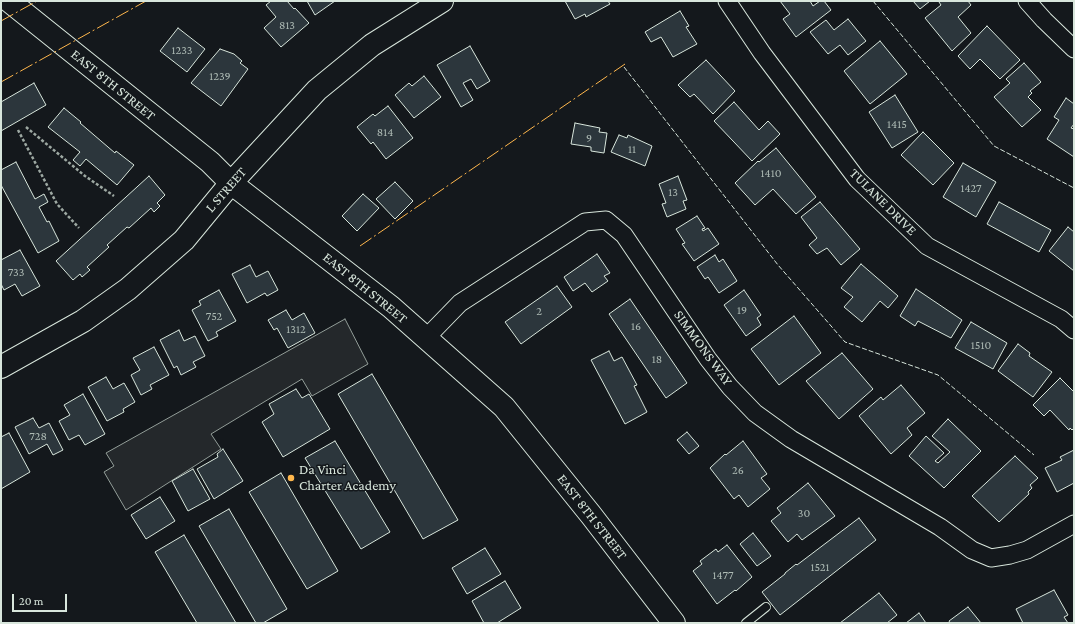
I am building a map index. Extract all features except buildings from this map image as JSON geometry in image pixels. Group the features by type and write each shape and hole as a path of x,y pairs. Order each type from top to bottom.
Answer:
{"street":[{"name":"EAST 8TH STREET","path":"9,1 210,162 231,183 391,307 504,406 587,509 674,623"},
{"name":"L STREET","path":"1,367 83,321 128,289 184,240 231,183 317,90 372,45 442,1"},
{"name":"TULANE DRIVE","path":"726,1 762,53 857,179 927,246 1061,319 1074,330"},
{"path":"1027,1 1074,49"},
{"name":"SIMMONS WAY","path":"426,338 460,303 585,222 606,220 624,235 708,359 730,387 755,413 791,439 940,527 972,550 991,558 1027,550 1074,524"}],"lane":[{"path":"746,623 766,607"}],"path":[{"path":"26,127 85,176 114,196"},
{"path":"18,130 57,204 78,228"}],"shaded area":[{"path":"345,319 368,364 312,396 302,379 211,434 221,449 126,510 104,472 114,466 106,453"}],"fence":[{"path":"873,1 994,146 1074,188"},
{"path":"624,67 778,265 845,342 938,375 1034,455"}],"power":[{"path":"1,21 37,1"},
{"path":"1,82 146,1"},
{"path":"360,246 625,64"}],"place":[{"name":"Da Vinci Charter Academy","path":"291,478"}]}
